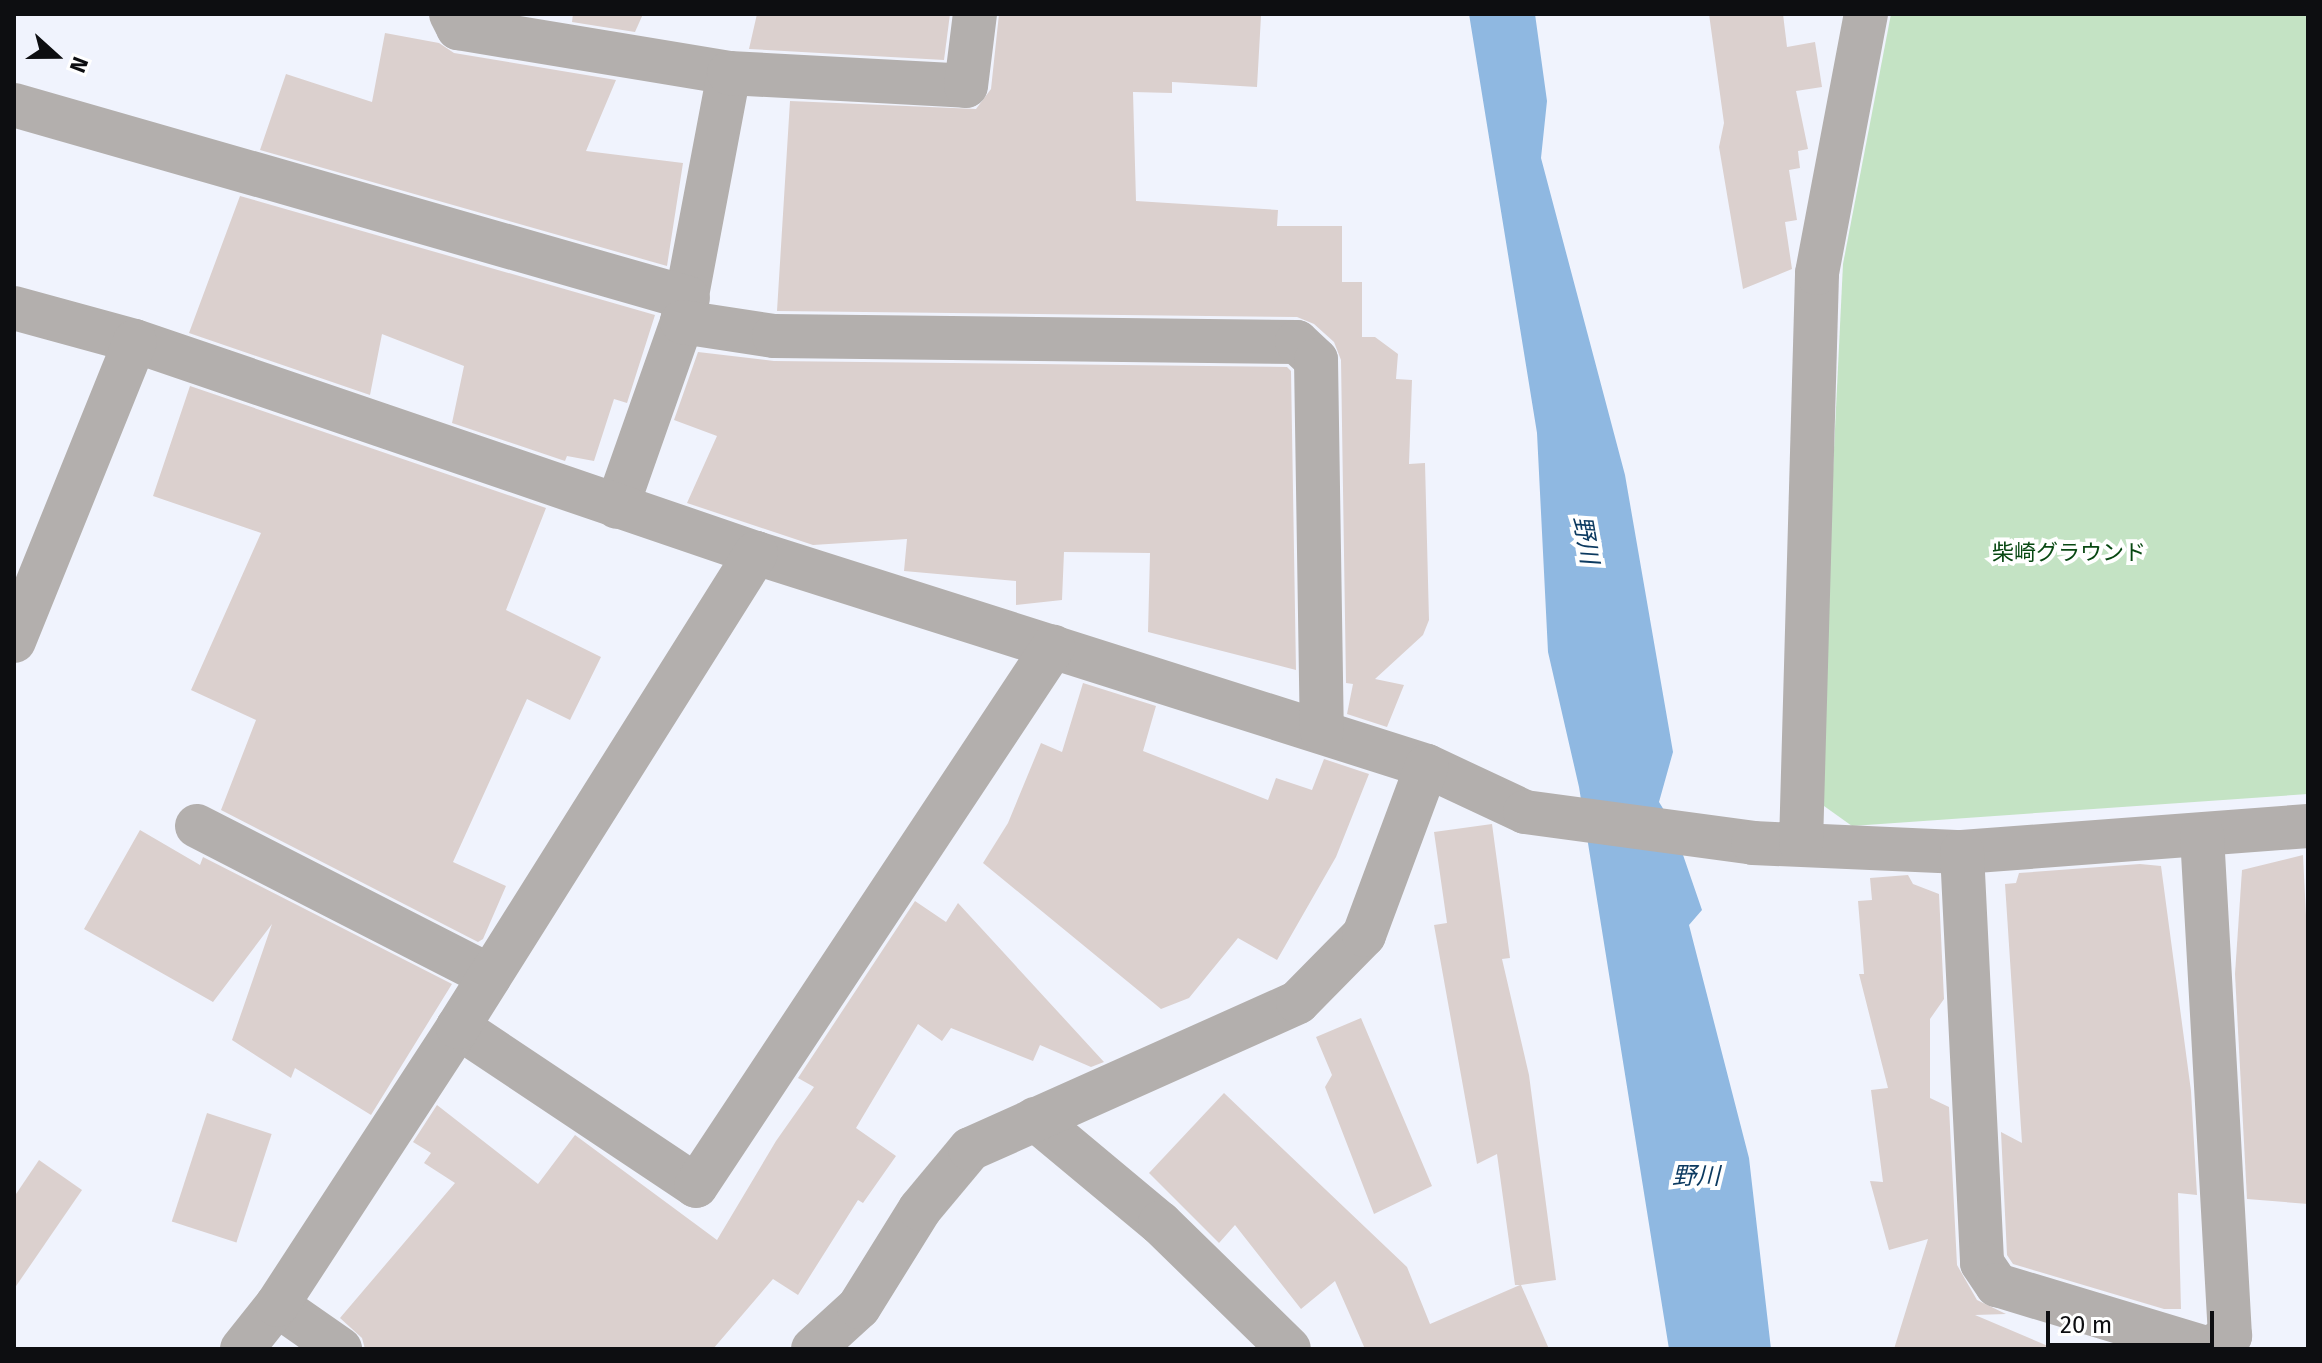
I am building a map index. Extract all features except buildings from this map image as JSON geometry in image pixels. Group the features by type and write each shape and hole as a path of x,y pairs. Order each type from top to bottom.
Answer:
{"street":[{"path":"451,14 458,28 729,73 966,86 975,14"},
{"path":"1801,844 1817,273 1866,14"},
{"path":"617,507 685,310 729,73"},
{"path":"14,105 774,336 1297,342 1316,360 1322,731"},
{"path":"14,308 135,341 756,553 1427,766 1525,812 1753,843 1962,852 2308,826"},
{"path":"14,641 135,341"},
{"path":"242,1349 277,1305 458,1027 756,553"},
{"path":"458,1027 696,1186 1053,647"},
{"path":"813,1349 859,1307 920,1209 970,1149 1298,1002 1364,935 1427,766"},
{"path":"197,826 490,976"},
{"path":"1962,852 1982,1263 1997,1285 2209,1349 2230,1336 2202,835"},
{"path":"1035,1119 1160,1223 1289,1349"},
{"path":"277,1305 340,1349"}],"green space":[{"name":"柴崎グラウンド","path":"1891,14 2308,14 2308,794 1852,826 1817,801 1843,264"}],"water":[{"name":"野川","path":"1469,14 1535,14 1547,101 1541,158 1625,475 1673,752 1659,802 1672,823 1702,910 1689,925 1749,1158 1771,1349 1669,1349 1579,787 1548,652 1537,433"}]}
